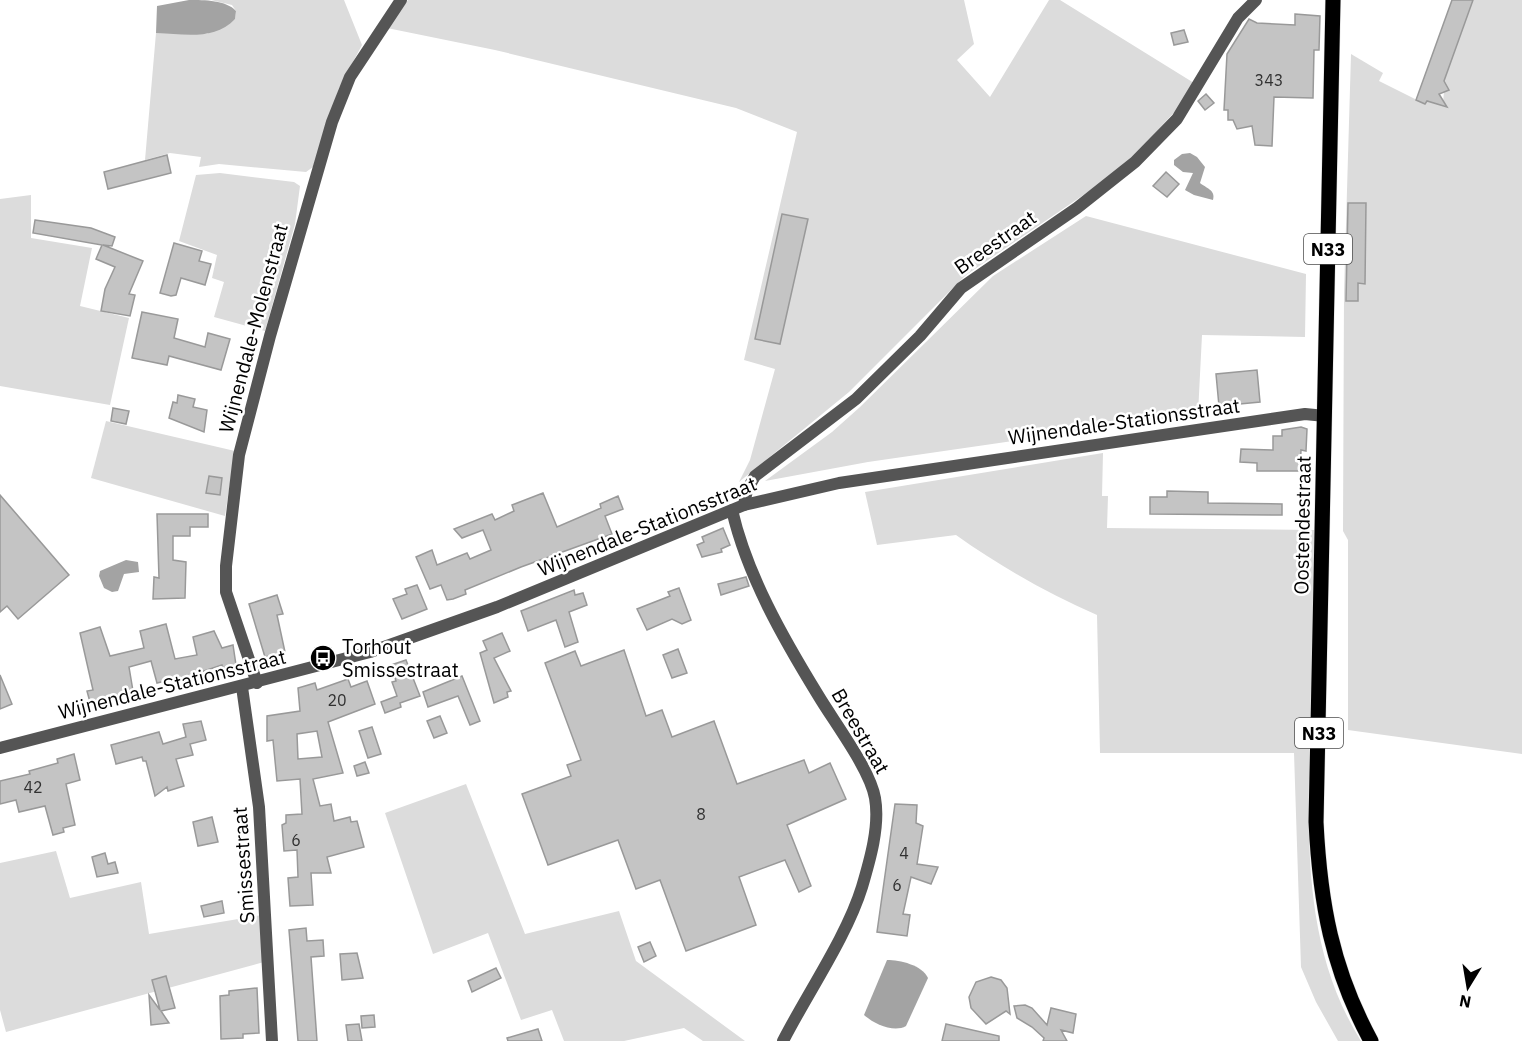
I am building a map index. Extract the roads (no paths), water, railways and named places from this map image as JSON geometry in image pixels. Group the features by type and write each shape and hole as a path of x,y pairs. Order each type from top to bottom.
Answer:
{"main road":[{"name":"Oostendestraat","path":"1333,0 1316,822 1318,867 1328,934 1338,969 1371,1041"}],"street":[{"name":"Wijnendale-Molenstraat","path":"257,683 226,592 226,566 239,455 270,336 332,122 350,76 400,0"},
{"name":"Breestraat","path":"744,505 747,490 755,476 856,399 920,336 961,288 1077,208 1151,146 1189,103 1238,18 1256,0"},
{"name":"Wijnendale-Stationsstraat","path":"0,748 370,652 497,608 744,505 839,483 943,467 1305,414 1325,416"},
{"name":"Breestraat","path":"732,510 739,542 774,615 816,692 865,771 875,798 873,836 861,890 783,1041"},
{"name":"Smissestraat","path":"242,687 260,807 272,1041"}],"place":[{"name":"Torhout Smissestraat","path":"323,658"}]}
